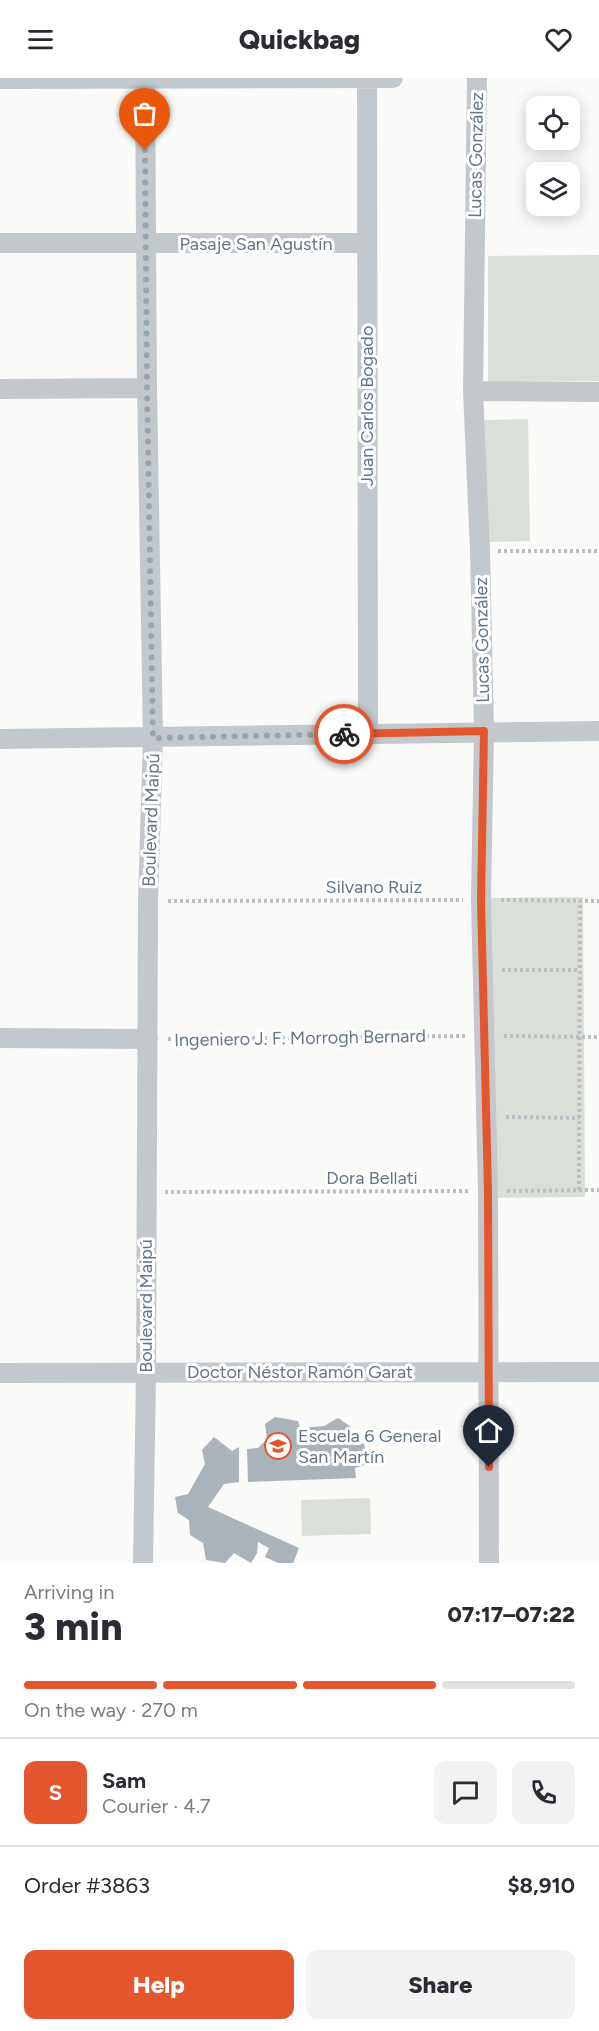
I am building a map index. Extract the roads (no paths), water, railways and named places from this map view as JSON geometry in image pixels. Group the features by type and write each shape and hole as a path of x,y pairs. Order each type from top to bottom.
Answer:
{"street":[{"path":"0,79 393,78"},
{"name":"Lucas González","path":"477,78 473,391 480,551 484,731 481,900 488,1191 489,1563"},
{"name":"Boulevard Maipú","path":"143,1563 148,901 153,738 145,79"},
{"name":"Juan Carlos Bogado","path":"367,79 368,734"},
{"name":"Pasaje San Agustín","path":"0,243 367,243"},
{"path":"0,389 147,388"},
{"path":"473,391 599,392"},
{"path":"0,739 599,731"},
{"name":"Ingeniero J. F. Morrogh Bernard","path":"0,1038 148,1039"},
{"name":"Doctor Néstor Ramón Garat","path":"0,1373 599,1372"}],"place":[{"name":"Escuela 6 General San Martín","path":"278,1446"}]}
